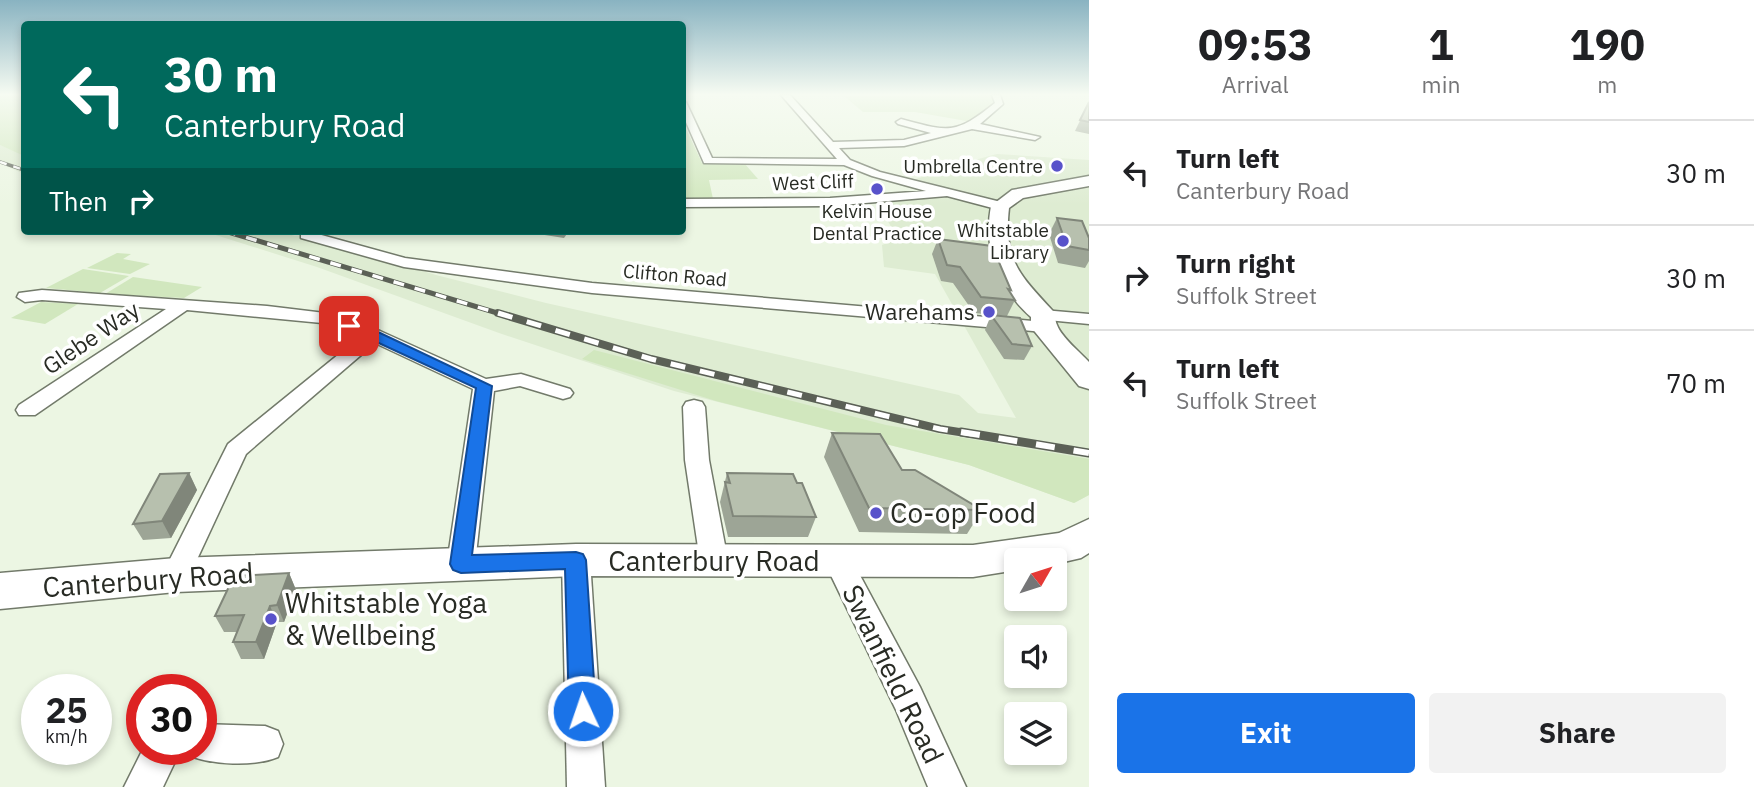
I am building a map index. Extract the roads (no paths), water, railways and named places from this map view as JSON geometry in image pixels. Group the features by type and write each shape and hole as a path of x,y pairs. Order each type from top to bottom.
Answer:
{"main road":[{"path":"1089,181 1024,192 1009,198 1000,206 998,214 1003,262 1023,299 1089,380"},
{"name":"Canterbury Road","path":"2,594 176,575 576,560 984,560 1068,547 1089,534"}],"street":[{"path":"695,132 708,161 846,162 876,174 1000,206"},
{"path":"818,132 846,162"},
{"path":"934,132 942,134"},
{"path":"830,145 904,143 951,132"},
{"path":"1002,132 1035,138"},
{"name":"West Cliff","path":"686,203 830,202 944,193"},
{"name":"Clifton Road","path":"316,235 404,262 579,286 1043,321 1089,319"},
{"name":"Glebe Way","path":"25,297 42,295 325,318 373,335 484,386"},
{"name":"Glebe Way","path":"27,410 181,306"},
{"path":"176,575 236,450 373,335"},
{"path":"461,564 484,386 521,380 563,393"},
{"path":"694,407 697,460 714,561"},
{"path":"576,560 586,787"},
{"name":"Swanfield Road","path":"838,561 908,699 947,787"},
{"path":"217,742 265,744"},
{"path":"143,787 155,765"}],"railway":[{"path":"0,162 21,169"},
{"path":"238,235 504,315"},
{"path":"498,313 651,359 940,429 972,434"},
{"path":"961,432 1089,453"}],"place":[{"name":"Umbrella Centre","path":"1057,166"},
{"name":"Kelvin House Dental Practice","path":"877,189"},
{"name":"Whitstable Library","path":"1063,241"},
{"name":"Warehams","path":"989,312"},
{"name":"Co-op Food","path":"876,513"},
{"name":"Whitstable Yoga & Wellbeing","path":"271,619"}]}
